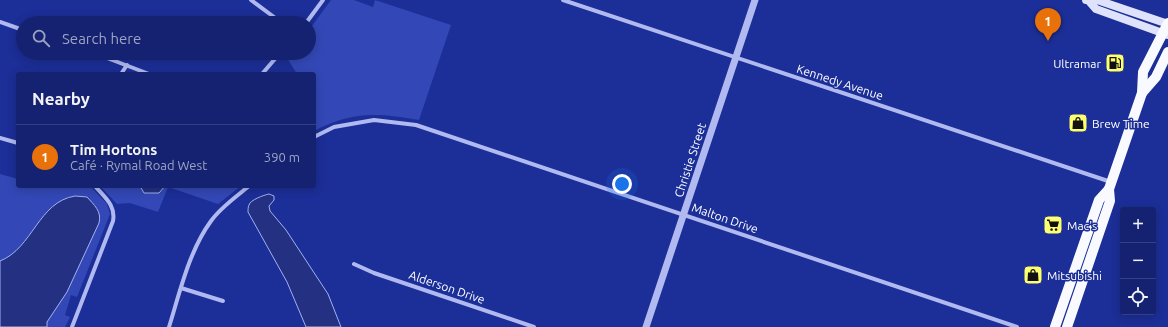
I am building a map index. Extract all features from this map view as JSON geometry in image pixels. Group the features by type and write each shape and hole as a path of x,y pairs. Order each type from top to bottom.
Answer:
{"main road":[{"path":"1067,327 1110,201 1110,186 1142,93 1144,72 1166,35 1168,24 1097,0 1087,0"},
{"path":"1087,0 1096,9 1166,35"},
{"path":"1142,93 1156,77 1168,52"},
{"path":"1055,327 1099,200 1110,186"}],"street":[{"path":"251,0 273,16"},
{"path":"311,16 323,0"},
{"name":"Kennedy Avenue","path":"563,0 1110,186"},
{"name":"Christie Street","path":"646,327 755,0"},
{"path":"0,22 16,28"},
{"path":"113,60 144,72"},
{"path":"264,72 274,60"},
{"path":"122,72 127,65"},
{"name":"Malton Drive","path":"316,136 334,127 355,122 374,120 416,125 1017,327"},
{"path":"0,138 16,142"},
{"path":"72,327 115,213 97,188"},
{"path":"169,327 194,250 211,220 228,202 247,188"},
{"name":"Alderson Drive","path":"354,264 374,273 534,327"},
{"path":"182,288 222,301"}],"shaded area":[{"path":"331,0 354,0 373,7 375,0 451,25 419,120 390,116 365,115 341,120 316,130 316,72 296,72 288,60 316,60 316,20"},
{"path":"0,174 16,178 16,188 92,188 107,204 110,214 77,297 71,295 65,315 70,317 65,327 0,327"},
{"path":"102,188 168,188 158,212 130,203 117,204"},
{"path":"141,188 163,188 159,193 144,193"},
{"path":"171,188 238,188 218,204"},
{"path":"269,194 274,196 274,200 269,206 270,211 286,230 328,294 341,327 306,327 287,282 248,212 252,201"},
{"path":"75,196 87,197 97,208 100,219 67,292 47,322 47,327 0,327 0,261 11,255 20,246 52,207 63,200"}],"place":[{"name":"Tim Hortons","path":"1048,41"},
{"name":"Ultramar","path":"1115,63"},
{"name":"Brew Time","path":"1078,123"},
{"name":"Mac's","path":"1053,225"},
{"name":"Mitsubishi","path":"1033,275"}]}
